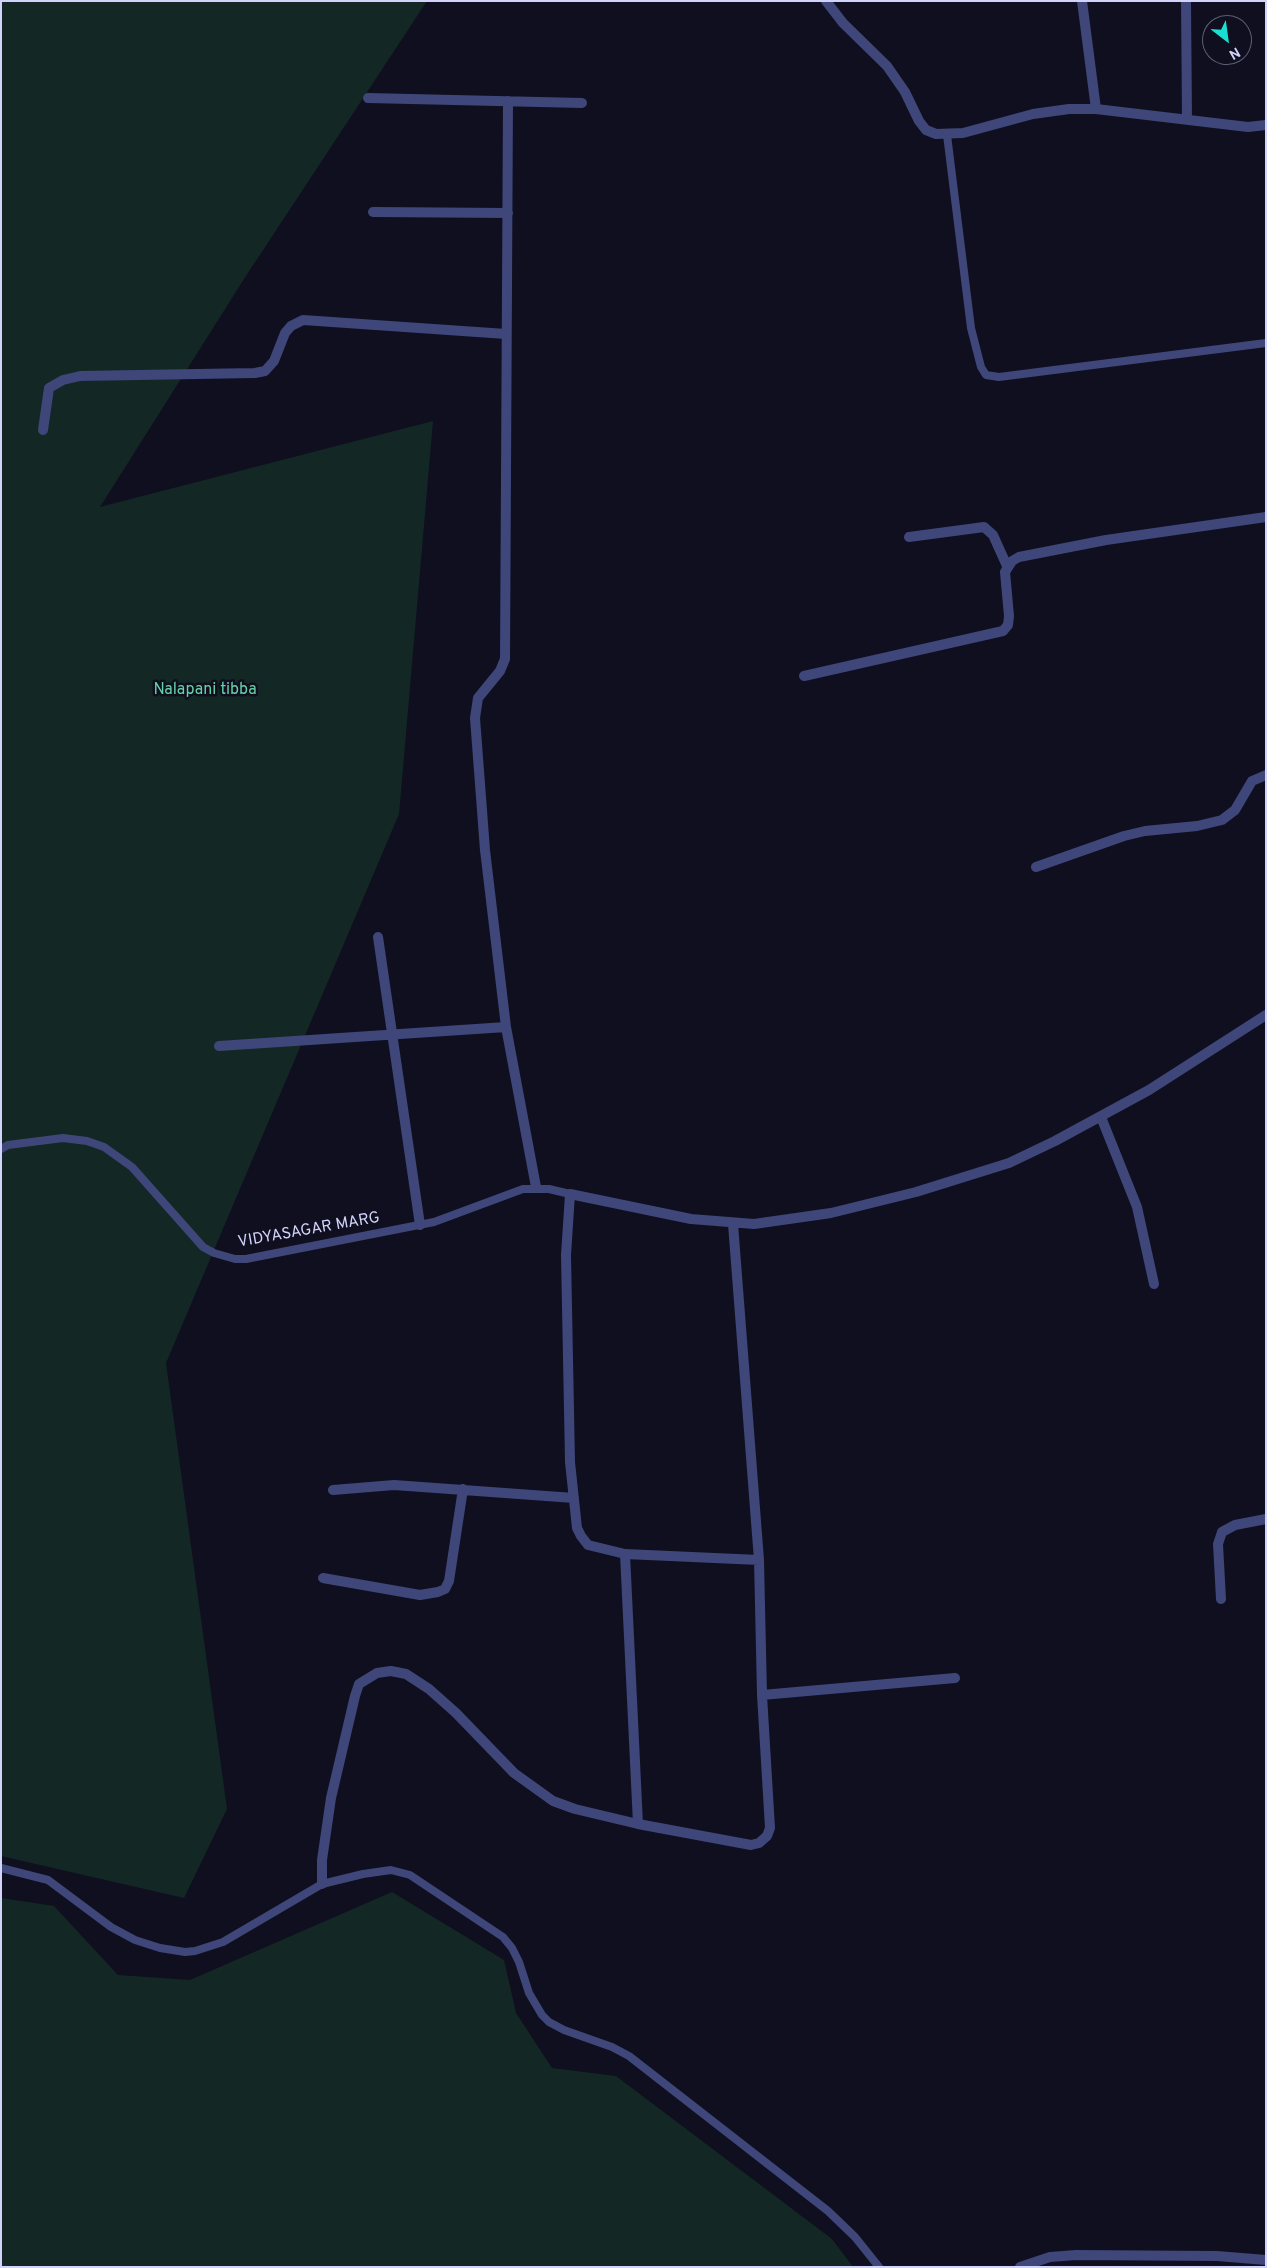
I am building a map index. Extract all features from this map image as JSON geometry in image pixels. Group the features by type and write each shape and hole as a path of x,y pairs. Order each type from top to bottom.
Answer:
{"street":[{"path":"826,1 843,23 898,79 926,130 947,135 1052,110 1096,109 1248,127 1266,125"},
{"path":"1082,1 1096,109"},
{"path":"1186,1 1186,119"},
{"path":"368,98 582,103"},
{"path":"508,101 505,659 500,671 478,698 475,718 486,850 506,1027 536,1188"},
{"path":"373,212 508,214"},
{"path":"43,430 50,388 63,380 80,376 255,373 265,371 274,360 285,333 290,326 303,320 506,334"},
{"path":"804,676 1003,631 1008,625 1009,616 1005,572 1007,566 1020,557 1106,540 1266,517"},
{"path":"909,537 984,527 993,535 1007,566"},
{"path":"1036,867 1131,834 1197,826 1222,820 1235,810 1252,781 1266,775"},
{"path":"378,937 420,1225"},
{"path":"759,1560 625,1554 588,1545 578,1528 570,1462 566,1256 570,1194 657,1213 733,1224 784,1221 831,1213 964,1179 1009,1163 1101,1117 1149,1090 1266,1015"},
{"path":"219,1046 506,1027"},
{"path":"1101,1117 1137,1207 1154,1284"},
{"path":"322,1884 322,1860 331,1798 355,1696 359,1684 377,1673 391,1671 406,1674 429,1689 456,1713 514,1773 553,1801 574,1809 638,1824 751,1845 764,1841 770,1828 762,1694 759,1560 733,1224"},
{"path":"333,1490 394,1485 574,1498"},
{"path":"323,1578 420,1594 438,1592 445,1589 449,1581 463,1489"},
{"path":"1221,1599 1218,1544 1222,1532 1234,1525 1266,1520"},
{"path":"625,1554 638,1824"},
{"path":"762,1694 955,1678"},
{"path":"1020,2267 1050,2257 1076,2255 1207,2256 1266,2260"}],"lane":[{"path":"947,135 971,328 981,367 986,374 999,377 1266,343"},
{"name":"VIDYASAGAR MARG","path":"1,1149 8,1146 62,1138 87,1141 104,1147 132,1167 203,1247 228,1258 246,1259 420,1225 453,1216 512,1193 536,1188 570,1194"},
{"path":"1,1868 48,1880 111,1927 135,1940 160,1948 185,1952 195,1951 223,1942 322,1884 363,1874 390,1870 400,1871 420,1880 496,1930 512,1948 529,1993 542,2015 549,2022 564,2030 612,2047 629,2056 828,2211 855,2237 879,2267"}],"green space":[{"name":"Nalapani tibba","path":"1,1 427,1 244,279 100,507 433,421 399,814 166,1363 227,1809 184,1898 1,1856"},
{"path":"392,1892 504,1960 516,2013 552,2068 616,2076 832,2239 853,2267 1,2267 1,1898 54,1906 118,1975 190,1980"}]}
